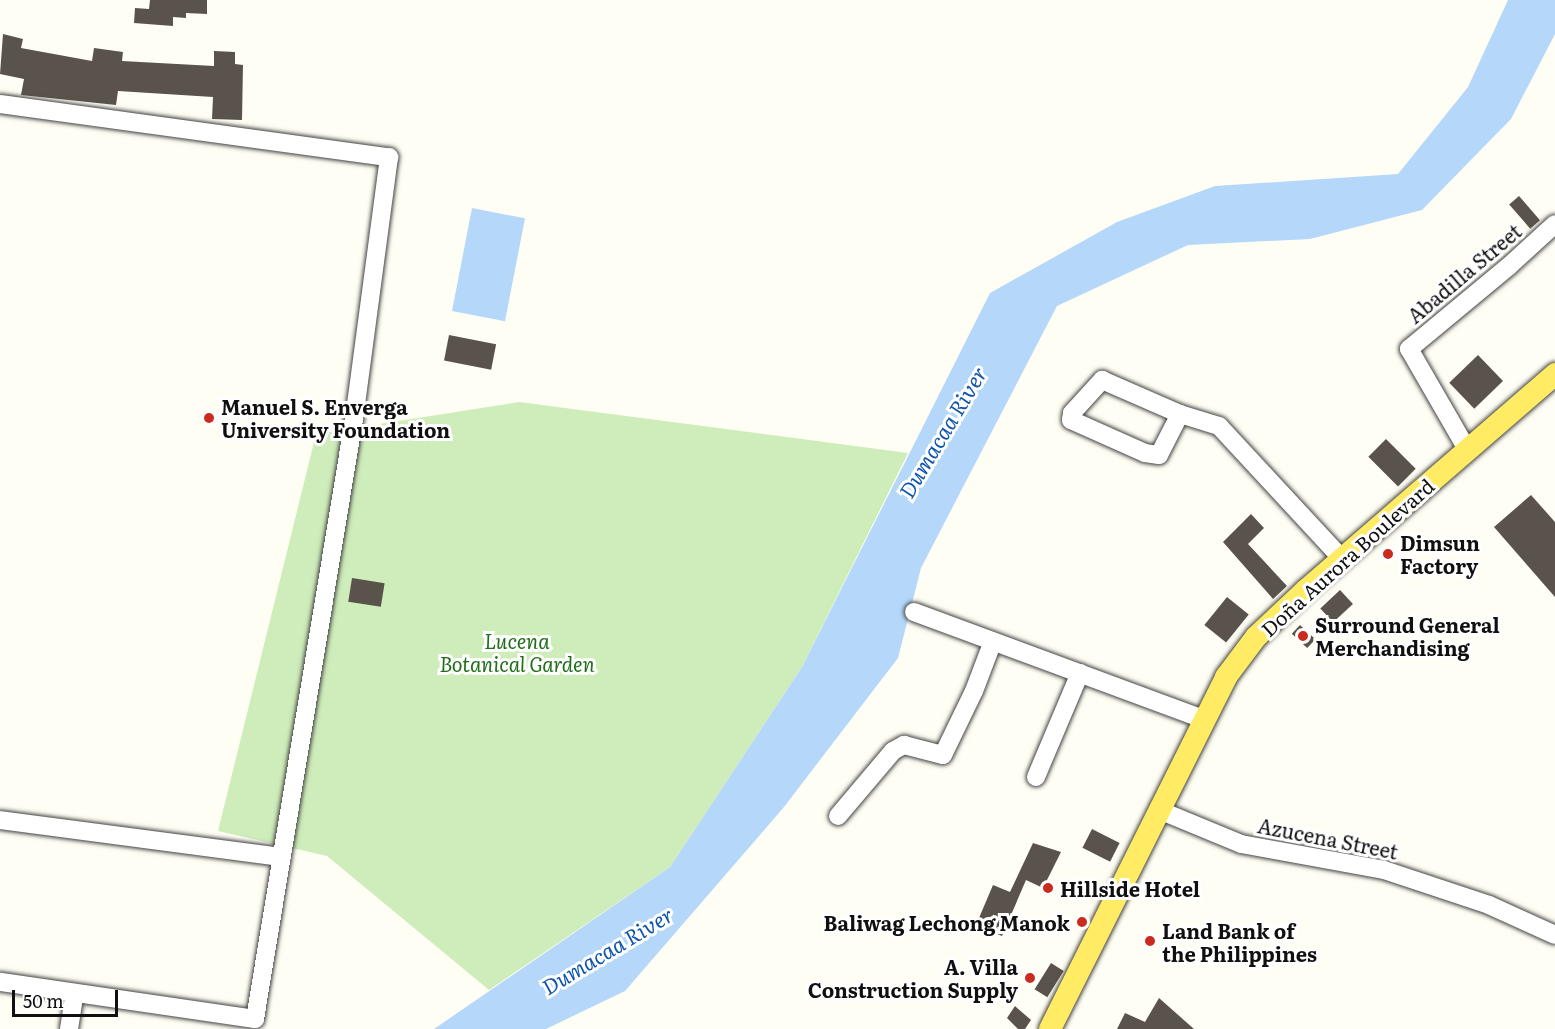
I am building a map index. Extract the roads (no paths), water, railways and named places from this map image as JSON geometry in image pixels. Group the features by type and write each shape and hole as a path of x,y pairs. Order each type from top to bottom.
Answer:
{"main road":[{"name":"Doña Aurora Boulevard","path":"1050,1029 1226,676 1256,638 1342,559 1555,374"}],"street":[{"path":"0,104 389,157 354,419 255,1019 0,982"},
{"name":"Abadilla Street","path":"1468,451 1409,350 1555,224"},
{"path":"1180,414 1159,455 1145,453 1071,420 1072,412 1102,380 1180,414 1219,426 1342,559"},
{"path":"914,612 1204,719"},
{"path":"838,816 893,752 903,745 943,756 974,691 993,641"},
{"path":"1036,777 1080,673"},
{"name":"Azucena Street","path":"1159,810 1241,844 1384,870 1489,905 1555,935"},
{"path":"0,820 282,857"},
{"path":"69,1029 75,993"}],"water":[{"name":"Dumacaa River","path":"1508,0 1555,0 1555,34 1511,119 1422,210 1310,239 1188,245 1057,306 921,568 898,658 784,807 625,991 546,1029 434,1029 670,867 802,667 990,293 1117,222 1215,186 1398,174 1468,87"},
{"path":"472,208 525,218 505,321 452,311"}],"place":[{"name":"Manuel S. Enverga University Foundation","path":"209,418"},
{"name":"Dimsun Factory","path":"1388,554"},
{"name":"Surround General Merchandising","path":"1303,636"},
{"name":"Hillside Hotel","path":"1048,888"},
{"name":"Baliwag Lechong Manok","path":"1082,922"},
{"name":"Land Bank of the Philippines","path":"1150,941"},
{"name":"A. Villa Construction Supply","path":"1030,978"}],"park label":[{"name":"Lucena Botanical Garden","path":"517,652"}]}
